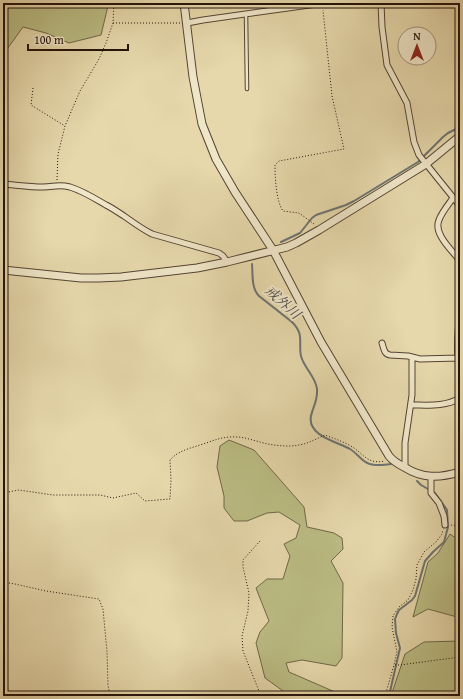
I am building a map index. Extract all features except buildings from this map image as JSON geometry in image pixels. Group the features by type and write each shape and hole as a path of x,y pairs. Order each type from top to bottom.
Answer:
{"street":[{"path":"184,3 193,77 202,124 216,159 235,192 273,250 320,342 388,456 416,474 431,476 460,472"},
{"path":"186,23 323,3"},
{"path":"381,3 382,27 387,65 407,103 414,142 419,155 460,206"},
{"path":"3,270 81,278 99,278 197,268 287,247 426,164 460,136"},
{"path":"3,184 44,187 56,185 70,187 86,193 123,215 144,231 219,253 227,262"},
{"path":"453,198 439,219 438,231 460,261"},
{"path":"460,313 458,337 458,358 460,370"},
{"path":"382,343 384,352 387,354 420,359 458,358"},
{"path":"405,468 405,443 412,405 412,357"},
{"path":"412,405 444,405 460,398"},
{"path":"3,436 3,460"},
{"path":"431,476 431,490 439,503 444,516 445,525"}],"lane":[{"path":"246,14 247,89"}],"path":[{"path":"56,185 58,154 65,126 80,92 99,59 106,43 113,23 114,3"},
{"path":"312,222 299,213 283,210 279,206 275,180 275,165 279,162 344,149 332,96 323,3"},
{"path":"113,23 186,23"},
{"path":"33,88 31,105 65,126"},
{"path":"3,492 20,490 53,495 100,495 113,498 136,493 145,501 170,499 170,460 174,455 218,438 227,437 237,437 274,445 288,446 307,444 325,435 354,448 367,460 382,462 392,459"},
{"path":"385,696 397,652 392,628 393,616 399,607 408,600 416,579 417,565 424,552 436,542 442,534 445,525"},
{"path":"452,525 460,526"},
{"path":"260,541 244,560 243,568 249,593 248,611 242,636 244,651 261,696"},
{"path":"3,582 99,600 103,609 108,652 108,685 110,696"},
{"path":"3,626 6,639 8,696"},
{"path":"394,665 460,657"}],"green space":[{"path":"3,3 108,3 101,35 69,43 46,33 23,27 5,52 3,52"},
{"path":"229,440 254,450 304,507 307,527 334,533 342,538 343,549 331,561 343,583 342,658 336,666 302,660 286,663 289,672 335,692 333,696 290,696 265,678 256,643 260,632 269,621 256,588 267,579 283,579 290,556 284,544 296,538 300,525 279,512 267,513 247,521 234,521 224,508 224,496 217,467 220,446"},
{"path":"450,534 460,541 460,617 428,609 413,617 428,562 438,553"},
{"path":"460,641 460,696 391,696 405,654 424,642"}],"waterway":[{"name":"戒外川","path":"281,242 300,233 316,215 354,201 418,162 443,137 460,127"},
{"name":"戒外川","path":"252,264 253,281 256,293 292,322 300,335 301,356 314,380 317,389 316,400 311,416 311,423 314,429 324,437 350,449 367,463 377,465 391,464"},
{"name":"戒外川","path":"389,696 400,648 396,633 395,619 399,610 415,596 425,561 444,542 448,527 447,510 445,507 435,493 417,481"}]}
